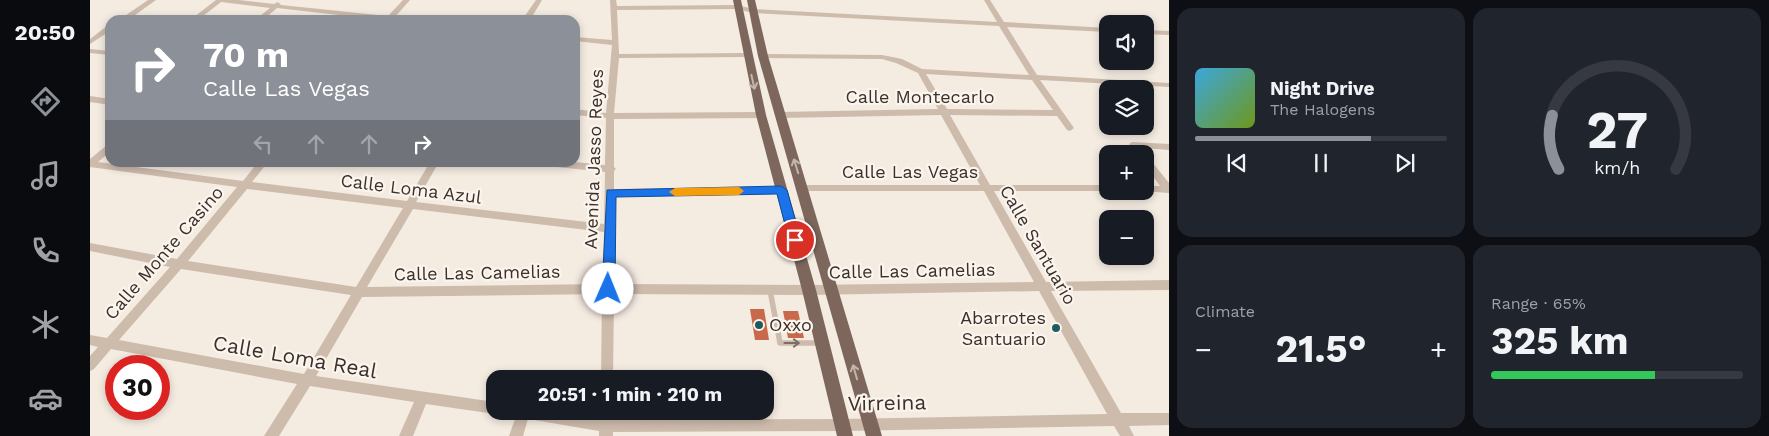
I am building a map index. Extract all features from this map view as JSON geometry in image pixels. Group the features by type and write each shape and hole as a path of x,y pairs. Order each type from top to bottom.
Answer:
{"main road":[{"path":"737,3 761,115 809,290 843,430"},
{"path":"752,6 763,56 874,436"}],"street":[{"path":"130,15 153,0"},
{"path":"200,15 220,0 355,15"},
{"path":"265,15 283,0"},
{"path":"394,15 407,0"},
{"path":"529,15 539,0"},
{"path":"987,0 1034,77 1070,128"},
{"path":"613,4 737,3 752,6 1002,25 1099,30"},
{"name":"Avenida Jasso Reyes","path":"607,370 611,169 610,116 616,56 613,4"},
{"path":"90,42 105,32"},
{"path":"1154,32 1169,33"},
{"path":"580,39 616,43"},
{"path":"90,51 105,52"},
{"path":"616,56 747,55"},
{"path":"763,56 882,57 899,61 921,70 1169,84"},
{"name":"Calle Santuario","path":"921,70 1126,436"},
{"path":"90,99 105,101"},
{"name":"Calle Montecarlo","path":"780,115 943,112 1059,113"},
{"path":"580,113 610,116 761,115"},
{"path":"1154,146 1169,147"},
{"path":"90,164 105,151"},
{"name":"Calle Loma Azul","path":"90,164 105,166"},
{"path":"580,166 611,169"},
{"name":"Calle Loma Azul","path":"111,167 245,186 610,229"},
{"name":"Calle Monte Casino","path":"90,365 179,264 260,167"},
{"path":"272,436 307,380 431,167"},
{"path":"1154,171 1169,189"},
{"name":"Calle Las Vegas","path":"803,188 1099,188"},
{"path":"1154,188 1169,189"},
{"path":"610,193 781,190"},
{"name":"Calle Las Camelias","path":"90,248 359,292 608,289 832,290 1169,284"},
{"name":"Calle Loma Real","path":"90,340 307,380 486,407"},
{"path":"406,436 422,398"},
{"name":"Virreina","path":"606,431 843,430 870,423 1169,419"},
{"path":"516,436 521,420"},
{"path":"559,420 606,431"}],"lane":[{"path":"770,290 780,342 822,343"}],"building":[{"name":"Oxxo","path":"750,309 764,309 769,340 755,340"},
{"path":"783,311 798,311 804,338 788,338"}],"slow traffic":[{"path":"675,192 739,191"}],"place":[{"name":"Oxxo","path":"759,325"},
{"name":"Abarrotes Santuario","path":"1056,328"}],"route":[{"path":"608,289 610,193 781,190 795,240"}]}
